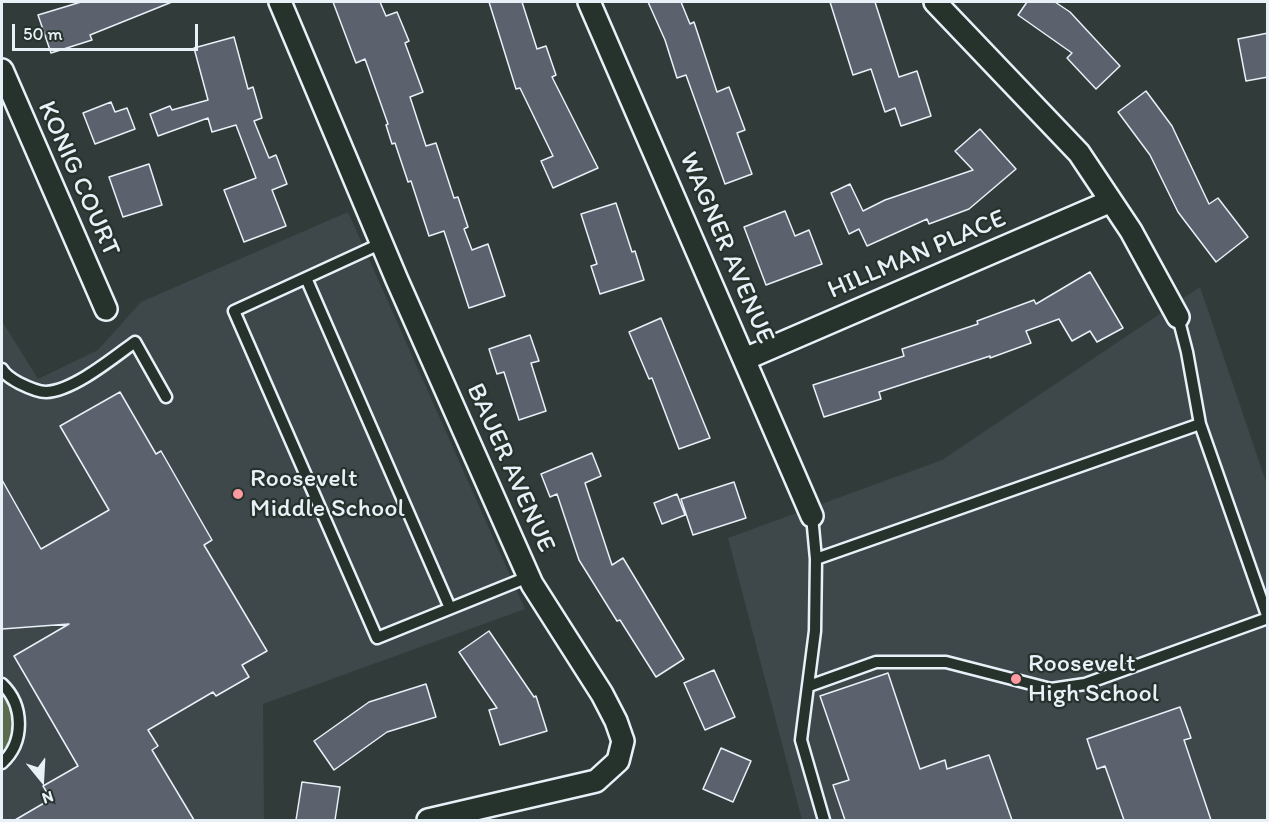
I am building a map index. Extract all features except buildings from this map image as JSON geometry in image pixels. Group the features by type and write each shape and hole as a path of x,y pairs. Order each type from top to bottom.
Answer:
{"street":[{"name":"BAUER AVENUE","path":"280,2 528,577 602,694 616,720 623,741 618,761 596,781 428,820"},
{"name":"WAGNER AVENUE","path":"589,2 812,516"},
{"path":"935,2 1079,153 1131,231 1178,317"},
{"name":"KONIG COURT","path":"2,70 106,309"},
{"name":"HILLMAN PLACE","path":"745,359 1111,201"}],"lane":[{"path":"382,243 234,311 243,333 377,638 528,577"},
{"path":"306,278 450,608"},
{"path":"809,686 876,662 946,662 1051,689 1085,684 1268,618 1200,424 1178,317"},
{"path":"2,369 6,375 28,388 46,392 64,387 96,371 135,342 166,397"},
{"path":"816,559 1200,424"},
{"path":"812,516 816,559 815,631 801,740 824,820"},
{"path":"2,684 8,690 16,706 20,724 16,742 2,763"}],"shaded area":[{"name":"Roosevelt Middle School","path":"348,212 525,609 263,704 264,820 2,820 2,321 38,379 98,350 141,302"},
{"name":"Roosevelt High School","path":"1200,287 1267,485 1267,820 802,820 728,538 942,460"}],"green space":[{"path":"2,684 19,724 2,763"}],"place":[{"name":"Roosevelt Middle School","path":"238,494"},
{"name":"Roosevelt High School","path":"1016,679"}]}
